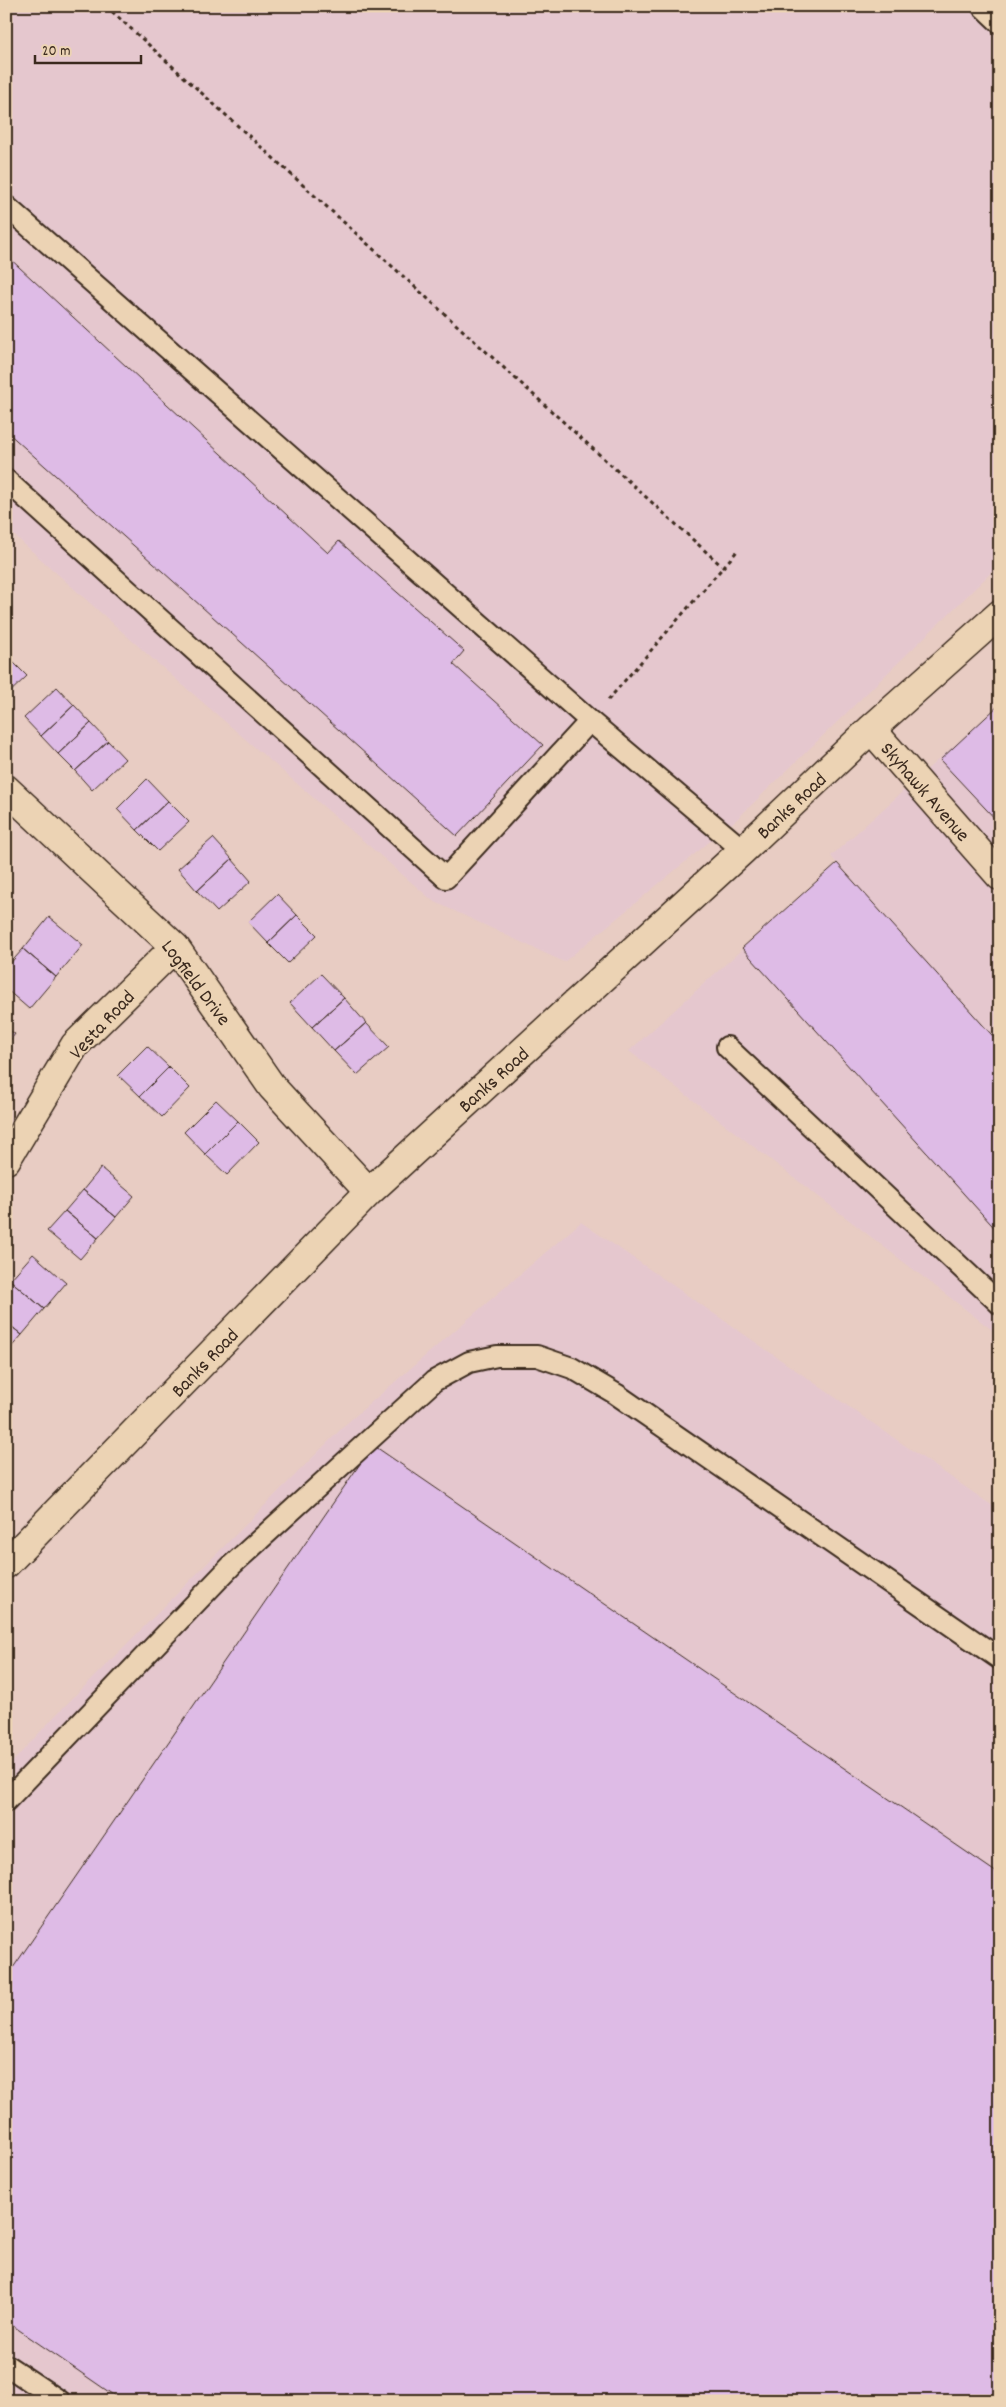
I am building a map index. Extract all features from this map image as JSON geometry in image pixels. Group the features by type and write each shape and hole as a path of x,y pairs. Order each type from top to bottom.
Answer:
{"street":[{"name":"Banks Road","path":"6,1564 369,1192 743,850 871,729 1000,614"},
{"name":"Skyhawk Avenue","path":"871,729 1000,876"},
{"name":"Logfield Drive","path":"6,790 176,948 272,1087 369,1192"},
{"name":"Vesta Road","path":"6,1160 76,1045 176,948"}],"lane":[{"path":"982,6 1000,23"},
{"path":"6,206 590,721 743,850"},
{"path":"6,480 446,878 590,721"},
{"path":"727,1047 1000,1304"},
{"path":"6,1801 232,1566 434,1381 469,1362 497,1356 537,1356 572,1368 616,1394 1000,1659"},
{"path":"6,2365 60,2401"}],"path":[{"path":"106,6 724,568"},
{"path":"590,721 738,550"}],"shaded area":[{"path":"6,6 1000,6 1000,564 737,819 564,962 433,901 156,662 6,528"},
{"path":"1000,704 1000,1336 629,1051 837,864 831,856"},
{"path":"581,1222 1000,1511 1000,2401 6,2401 6,1769 54,1717 346,1424"}],"building":[{"path":"6,255 328,553 339,541 464,651 453,664 543,745 457,836 6,431"},
{"path":"6,657 27,676 6,696"},
{"path":"57,687 74,705 41,736 24,718"},
{"path":"1000,704 1000,824 940,760"},
{"path":"74,705 91,723 58,754 41,736"},
{"path":"91,723 108,741 75,771 58,754"},
{"path":"108,741 125,759 92,790 75,771"},
{"path":"147,779 168,801 137,830 117,809"},
{"path":"168,801 189,822 158,851 137,830"},
{"path":"213,838 232,859 197,891 178,869"},
{"path":"232,859 251,881 217,912 197,891"},
{"path":"837,863 1000,1044 1000,1234 742,948"},
{"path":"277,894 297,915 268,943 248,922"},
{"path":"297,915 317,935 288,963 268,943"},
{"path":"49,917 83,945 56,977 23,949"},
{"path":"23,949 56,977 29,1009 6,989 6,968"},
{"path":"321,974 344,998 312,1027 290,1003"},
{"path":"344,998 366,1023 334,1051 312,1027"},
{"path":"366,1023 389,1047 357,1075 334,1051"},
{"path":"6,1028 15,1034 6,1046"},
{"path":"147,1046 169,1067 140,1096 118,1075"},
{"path":"169,1067 190,1088 162,1117 140,1096"},
{"path":"216,1100 238,1121 205,1154 184,1132"},
{"path":"238,1121 259,1142 227,1175 205,1154"},
{"path":"101,1168 134,1196 116,1217 83,1190"},
{"path":"83,1190 116,1217 98,1238 65,1211"},
{"path":"65,1211 98,1238 80,1259 47,1231"},
{"path":"33,1254 66,1283 44,1309 10,1280"},
{"path":"10,1280 44,1309 22,1335 6,1322 6,1285"},
{"path":"6,1322 22,1335 6,1353"},
{"path":"373,1445 1000,1875 1000,2401 122,2401 6,2321 6,1978"}]}
